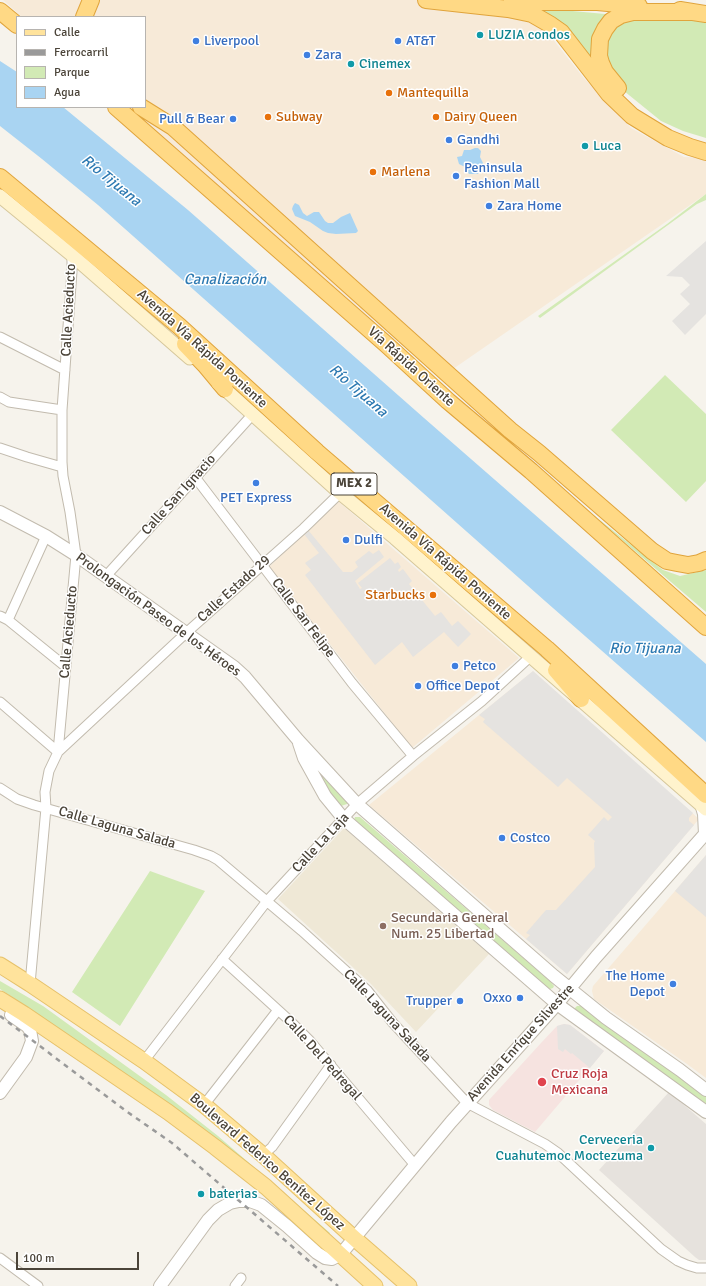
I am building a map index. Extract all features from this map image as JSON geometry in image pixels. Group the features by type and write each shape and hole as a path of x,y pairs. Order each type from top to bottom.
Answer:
{"highway":[{"path":"84,16 91,0"},
{"path":"426,0 508,9 532,14 561,32 609,94 632,116 668,138 706,152"},
{"path":"469,0 522,2 589,1 699,13"},
{"path":"0,11 16,24"},
{"path":"699,13 633,12 621,15 611,21 605,29 600,39 599,56 603,68 614,84 638,107 653,118 678,132 706,141"},
{"path":"146,105 173,127 510,430 539,453 652,551 667,561 688,565 706,560"},
{"name":"Vía Rápida Oriente","path":"117,108 387,345 448,401 531,471 706,627"},
{"path":"143,108 173,127"},
{"name":"Avenida Vía Rápida Poniente","path":"0,177 192,337 317,452 547,649 704,803"},
{"path":"133,287 205,365 225,389"},
{"path":"510,430 585,520"},
{"path":"494,605 548,662 580,699"}],"main road":[{"name":"Avenida Vía Rápida Poniente","path":"0,196 72,255 225,389 340,493 395,538 530,657 704,803"},
{"name":"Boulevard Federico Benítez López","path":"0,965 144,1061 204,1105 263,1155 409,1286"},
{"name":"Boulevard Federico Benítez López","path":"0,999 168,1112 266,1187 375,1286"}],"street":[{"name":"Calle Acieducto","path":"30,984 46,808 45,792 49,771 58,752 76,555 62,466 62,410 72,255"},
{"path":"0,337 65,370"},
{"path":"0,397 10,402 62,410"},
{"name":"Calle San Ignacio","path":"106,576 253,414"},
{"path":"0,448 62,466"},
{"name":"Calle San Felipe","path":"195,477 352,683 413,756"},
{"name":"Calle Estado 29","path":"58,752 186,633 304,528 340,493"},
{"name":"Prolongación Paseo de los Héroes","path":"0,512 46,536 76,555 239,671 298,740 357,804 524,951 570,989 606,1018 706,1090"},
{"path":"46,536 4,618 66,667"},
{"name":"Calle La Laja","path":"144,1061 267,901 343,818 413,756 482,701 530,657"},
{"path":"0,702 58,752"},
{"name":"Prolongación Paseo de los Héroes","path":"298,740 309,768 330,803 343,818 557,1004 706,1112"},
{"name":"Calle Laguna Salada","path":"0,788 17,799 211,856 267,901 366,990 393,1023 467,1103 545,1144 558,1153 661,1249 678,1261 697,1268 706,1268"},
{"name":"Avenida Enríque Silvestre","path":"341,1254 414,1164 557,1004 596,956 705,834 704,803"},
{"name":"Calle Del Pedregal","path":"222,959 300,1030 414,1164"},
{"path":"0,1008 27,1026 32,1035 32,1041 26,1057 0,1093"},
{"path":"204,1105 278,1010"},
{"path":"263,1155 272,1147 331,1065"},
{"path":"160,1286 208,1220 218,1210 230,1203 239,1201 250,1201 260,1205 325,1258 332,1259 341,1254"},
{"path":"0,1258 38,1286"},
{"path":"235,1286 241,1278"}],"shaded area":[{"name":"Peninsula Fashion Mall","path":"3,0 462,0 536,18 583,77 631,128 684,157 706,158 706,194 440,378 127,108 146,108 146,16 21,16"},
{"path":"706,241 706,314 685,335 672,321 690,304 680,294 690,285 682,277 666,276"},
{"path":"338,501 519,658 412,748 269,567"},
{"path":"308,530 343,572 352,572 358,567 355,562 369,551 373,554 379,550 384,557 355,581 360,589 362,588 358,583 390,558 395,564 398,562 401,567 398,570 399,572 403,569 412,581 409,584 435,616 441,612 452,626 458,621 471,634 458,647 444,632 413,657 402,642 375,665 305,575 311,570 305,563 319,553 304,534"},
{"path":"533,671 699,819 567,974 369,805"},
{"path":"533,671 693,813 689,818 689,821 694,825 567,974 526,939 530,935 526,933 546,910 556,910 595,867 595,841 588,835 604,817 608,821 612,817 567,778 558,787 483,722 485,719 479,715"},
{"name":"Secundaria General Num. 25 Libertad","path":"344,828 489,954 416,1032 369,982 278,899"},
{"path":"706,855 706,1078 594,999 592,991 593,986"},
{"path":"706,855 706,917 675,891"},
{"name":"Cruz Roja Mexicana","path":"564,1024 570,1025 604,1051 535,1132 493,1110 489,1105 489,1100 557,1026"},
{"path":"564,1024 570,1025 604,1051 590,1068 572,1053 571,1054 565,1049 563,1052 558,1049 557,1026"},
{"path":"669,1092 706,1124 706,1260 699,1260 695,1257 599,1170"}],"green space":[{"path":"540,8 616,15 602,27 594,46 596,63 599,72 608,86 620,101 646,121 664,132 706,148 690,145 663,133 629,111 607,87 556,20"},
{"path":"638,15 706,22 706,138 683,131 661,121 624,91 607,70 605,38 623,19"},
{"path":"706,194 706,200 697,204 540,318 538,316 667,224"},
{"path":"665,375 706,414 706,481 686,502 611,430"},
{"path":"587,510 663,570 680,576 706,570 706,612"},
{"path":"308,759 348,801 347,804 338,807"},
{"path":"355,817 360,817 550,981 554,986 553,988 550,989 546,987 354,820"},
{"path":"150,871 205,891 120,1026 72,992"},
{"path":"0,981 43,1006 166,1095 218,1136 330,1233 328,1236 174,1113 38,1014 0,989"},
{"path":"577,1006 581,1006 706,1096 706,1105 577,1013 574,1010"}],"water":[{"name":"Rio Tijuana","path":"0,61 16,71 16,108 64,108 188,210 706,664 706,742 98,205 0,126"},
{"path":"478,148 481,151 480,157 484,165 481,167 478,174 469,174 465,167 459,164 457,157 462,156 464,150"},
{"path":"295,203 299,205 303,213 307,216 314,212 319,212 328,223 333,223 350,213 358,231 356,233 336,234 323,231 310,222 295,216 292,209"}],"railway":[{"path":"0,1016 126,1111 172,1143 338,1286"}],"place":[{"name":"LUZIA condos","path":"480,35"},
{"name":"Liverpool","path":"196,41"},
{"name":"AT&T","path":"398,41"},
{"name":"Zara","path":"307,55"},
{"name":"Cinemex","path":"351,64"},
{"name":"Mantequilla","path":"389,93"},
{"name":"Subway","path":"268,117"},
{"name":"Dairy Queen","path":"436,117"},
{"name":"Pull & Bear","path":"233,119"},
{"name":"Gandhi","path":"449,140"},
{"name":"Luca","path":"585,146"},
{"name":"Marlena","path":"373,172"},
{"name":"Peninsula Fashion Mall","path":"456,176"},
{"name":"Zara Home","path":"489,206"},
{"name":"PET Express","path":"256,483"},
{"name":"Dulfi","path":"346,540"},
{"name":"Starbucks","path":"433,595"},
{"name":"Petco","path":"455,666"},
{"name":"Office Depot","path":"418,686"},
{"name":"Costco","path":"502,838"},
{"name":"Secundaria General Num. 25 Libertad","path":"383,926"},
{"name":"The Home Depot","path":"673,984"},
{"name":"Oxxo","path":"520,998"},
{"name":"Trupper","path":"460,1001"},
{"name":"Cruz Roja Mexicana","path":"542,1082"},
{"name":"Cerveceria Cuahutemoc Moctezuma","path":"651,1148"},
{"name":"baterias","path":"201,1194"}],"water label":[{"name":"Río Tijuana","path":"111,181"},
{"name":"Canalización","path":"225,280"},
{"name":"Río Tijuana","path":"358,391"}]}
